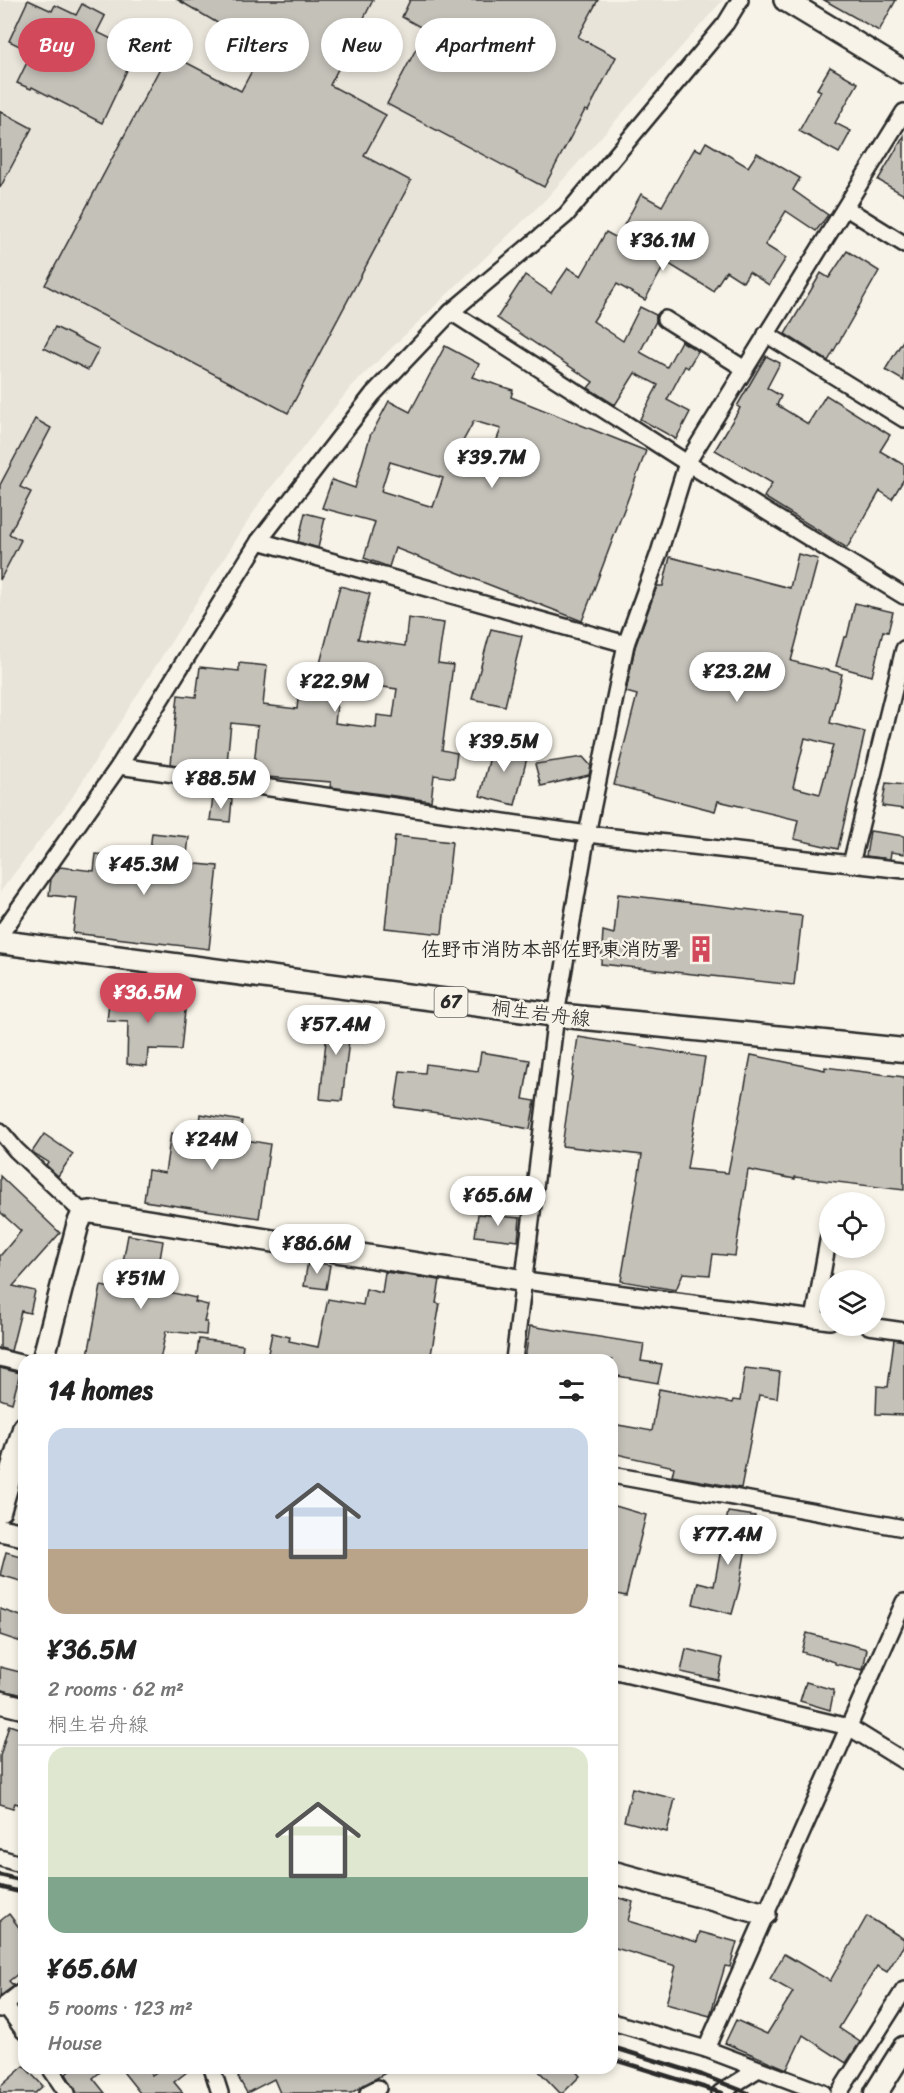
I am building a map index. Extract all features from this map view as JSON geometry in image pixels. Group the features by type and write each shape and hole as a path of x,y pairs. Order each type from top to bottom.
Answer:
{"main road":[{"name":"桐生岩舟線","path":"0,942 556,1016 904,1050"},
{"path":"876,2093 904,2048"}],"street":[{"path":"0,935 119,766 259,541 373,394 451,312 566,215 726,23 740,0"},
{"path":"785,0 904,72"},
{"path":"515,1354 556,1016 587,834 626,644 659,553 687,463 904,112"},
{"path":"846,208 904,244"},
{"path":"451,312 687,463 904,596"},
{"path":"665,319 745,369"},
{"path":"766,334 904,419"},
{"path":"259,541 626,644"},
{"path":"851,864 904,649"},
{"path":"119,766 587,834 904,870"},
{"path":"0,1131 16,1150 83,1213"},
{"path":"83,1213 91,1212 525,1281 819,1320"},
{"path":"45,1354 78,1224 83,1213"},
{"path":"813,1319 825,1258"},
{"path":"885,1328 904,1330"},
{"path":"0,1358 18,1362"},
{"path":"0,1510 18,1448"},
{"path":"618,1476 904,1528"},
{"path":"0,1530 18,1534"},
{"path":"706,2049 904,1602"},
{"path":"618,1672 849,1727 904,1761"},
{"path":"0,1702 18,1706"},
{"path":"0,1858 18,1863"},
{"path":"618,1874 765,1914"},
{"path":"839,2093 904,1990"},
{"path":"18,1995 3,2007 18,2024"},
{"path":"618,2024 706,2049 823,2093"},
{"path":"720,2093 757,2070"},
{"path":"54,2074 67,2093"},
{"path":"214,2074 220,2093"}],"shaded area":[{"path":"0,0 723,0 545,200 351,387 262,499 71,799 0,892"}],"building":[{"path":"28,0 52,11 55,5 76,15 82,4 105,16 97,32 107,37 107,72 126,72 102,123 32,87 31,89 17,83 22,72 95,72 95,18 20,18"},
{"path":"178,0 373,0 364,18 321,18 321,72 337,72 330,85 386,115 364,156 411,181 288,413 45,285 158,72 193,72 193,66 241,91 251,72 309,72 309,18 209,18"},
{"path":"410,0 598,0 578,37 616,57 544,187 387,104 415,51 415,72 556,72 556,18 415,18 415,24 402,17"},
{"path":"824,0 896,0 879,31"},
{"path":"18,22 18,45 9,41"},
{"path":"830,67 858,83 835,123 851,131 839,153 799,131 821,91 817,89"},
{"path":"0,111 32,128 0,188"},
{"path":"904,136 904,195 878,180"},
{"path":"706,142 748,167 757,153 800,178 793,190 828,215 816,231 786,211 765,245 786,258 769,285 749,272 743,282 726,271 713,291 666,262 645,300 617,284 593,321 623,341 640,307 656,315 656,321 640,352 667,367 681,341 698,351 688,368 685,366 667,400 690,412 676,439 640,419 658,385 635,373 615,405 588,388 593,382 497,318 525,275 551,293 568,268 581,276 606,232 617,238 641,194 662,206 695,148 701,151"},
{"path":"847,251 879,271 828,361 785,334 821,273 829,278"},
{"path":"55,327 99,349 88,370 44,348"},
{"path":"904,339 904,381 885,370"},
{"path":"445,346 479,364 472,377 513,390 511,397 646,451 582,621 395,548 389,567 364,558 375,522 322,508 332,480 355,488 371,433 389,401 410,412","holes":["474,421 501,429 483,475 450,465","390,462 443,478 433,507 381,491"]},
{"path":"766,356 780,363 767,388 781,396 777,405 808,424 826,395 890,435 880,451 904,465 904,479 892,499 880,491 847,548 764,497 772,483 715,450 740,408 737,406"},
{"path":"35,419 51,428 20,487 31,492 9,534 21,540 0,580 0,485"},
{"path":"305,513 325,518 318,548 298,542"},
{"path":"798,554 818,559 791,661 842,674 830,723 865,732 838,849 794,839 798,820 718,801 715,811 614,785 637,695 626,692 635,647 657,586 663,586 670,557 790,588","holes":["805,738 833,745 820,794 793,787"]},
{"path":"340,586 370,594 358,639 405,646 408,618 444,623 438,663 453,665 442,750 457,753 454,778 434,775 431,801 330,787 331,782 253,776 258,726 231,723 226,772 171,764 178,695 196,697 200,667 239,671 239,663 267,666 263,705 297,709 299,689 313,691","holes":["348,682 397,689 393,717 377,715 376,728 335,723 339,688 346,690"]},
{"path":"855,603 893,612 888,632 883,631 872,676 836,666 844,637 847,637"},
{"path":"491,629 522,636 505,706 472,699"},
{"path":"494,741 529,750 515,805 480,796"},
{"path":"583,757 591,766 589,775 541,786 535,764"},
{"path":"886,783 904,785 904,809 882,806"},
{"path":"213,797 232,799 230,822 210,820"},
{"path":"870,831 904,836 904,854 891,852 890,859 866,856"},
{"path":"152,833 189,837 186,863 218,866 209,949 73,933 77,898 49,895 51,879 60,867 94,871 96,854 149,859"},
{"path":"395,836 452,842 442,934 385,928"},
{"name":"佐野市消防本部佐野東消防署","path":"618,894 802,916 794,985 601,964 603,931 614,934"},
{"path":"110,993 186,1001 181,1050 148,1049 147,1066 127,1064 128,1022 107,1021"},
{"path":"329,1012 352,1014 342,1101 320,1099"},
{"path":"578,1037 705,1057 687,1169 728,1173 751,1055 825,1070 825,1067 904,1077 904,1190 795,1177 795,1179 748,1170 735,1256 713,1254 710,1275 683,1273 676,1290 621,1281 642,1155 562,1146"},
{"path":"481,1052 530,1060 523,1099 535,1101 530,1129 395,1107 400,1071 425,1073 426,1064 478,1071"},
{"path":"201,1114 242,1121 239,1139 270,1144 259,1218 144,1201 148,1170 165,1173 171,1133 198,1138"},
{"path":"44,1134 73,1154 58,1176 46,1165 48,1162 32,1152"},
{"path":"0,1176 60,1233 13,1286 35,1291 30,1313 21,1311 11,1351 0,1348 0,1256 21,1231 0,1212"},
{"path":"478,1214 520,1218 518,1241 475,1236"},
{"path":"128,1235 163,1241 155,1289 196,1298 195,1302 208,1305 204,1322 207,1322 206,1335 166,1331 161,1354 88,1354 101,1286 118,1289"},
{"path":"308,1261 330,1265 326,1289 304,1286"},
{"path":"385,1272 440,1280 436,1303 440,1304 431,1354 268,1353 272,1333 290,1337 289,1341 318,1347 328,1299 363,1305 366,1289 382,1293"},
{"path":"530,1326 644,1344 641,1361 662,1364 658,1383 618,1376 618,1354 526,1354"},
{"path":"199,1339 243,1345 242,1354 197,1354"},
{"path":"894,1339 904,1341 904,1415 876,1414 877,1386 888,1387"},
{"path":"0,1368 18,1372 12,1403 0,1399"},
{"path":"745,1368 780,1372 777,1398 759,1395 741,1488 672,1476 674,1467 618,1454 618,1425 652,1431 659,1389 732,1403 733,1400 740,1401"},
{"path":"618,1507 646,1515 626,1596 618,1594"},
{"path":"728,1512 755,1516 751,1536 748,1535 739,1589 732,1614 693,1604 698,1582 714,1586"},
{"path":"6,1552 18,1555 18,1580 0,1575"},
{"path":"0,1609 18,1615 18,1641 0,1635"},
{"path":"807,1633 867,1649 863,1670 835,1664 835,1662 802,1652"},
{"path":"686,1649 723,1658 718,1680 681,1672"},
{"path":"0,1667 18,1672 18,1694 0,1690"},
{"path":"806,1682 834,1690 830,1710 800,1701"},
{"path":"9,1725 18,1728 18,1804 15,1803 13,1808 0,1804 0,1756"},
{"path":"632,1788 675,1799 667,1832 624,1821"},
{"path":"618,1898 633,1902 628,1921 697,1942 700,1932 737,1942 730,1967 725,1966 710,2016 666,2004 676,1966 618,1949"},
{"path":"9,1914 18,1926 18,1974 9,1981 14,1986 0,1996 0,1921"},
{"path":"867,1916 904,1939 904,1945 887,1972 877,1966 839,2028 860,2042 846,2063 803,2035 787,2069 725,2043 736,2020 767,2034 793,1992 770,1979 784,1954 830,1981"},
{"path":"18,2071 18,2074 32,2074 43,2086 35,2093 0,2093 0,2087"},
{"path":"66,2074 98,2074 93,2078 105,2093 77,2093"},
{"path":"125,2074 184,2074 174,2082 183,2093 140,2093"},
{"path":"243,2074 384,2074 351,2093 280,2093 274,2079 247,2093 238,2077"},
{"path":"542,2074 578,2074 580,2076 563,2093 560,2093"}],"railway":[{"path":"0,1875 18,1880"},
{"path":"0,1887 18,1892"},
{"path":"618,2049 702,2075 748,2093"},
{"path":"618,2061 722,2093"}],"place":[{"name":"佐野市消防本部佐野東消防署","path":"701,949"}]}
